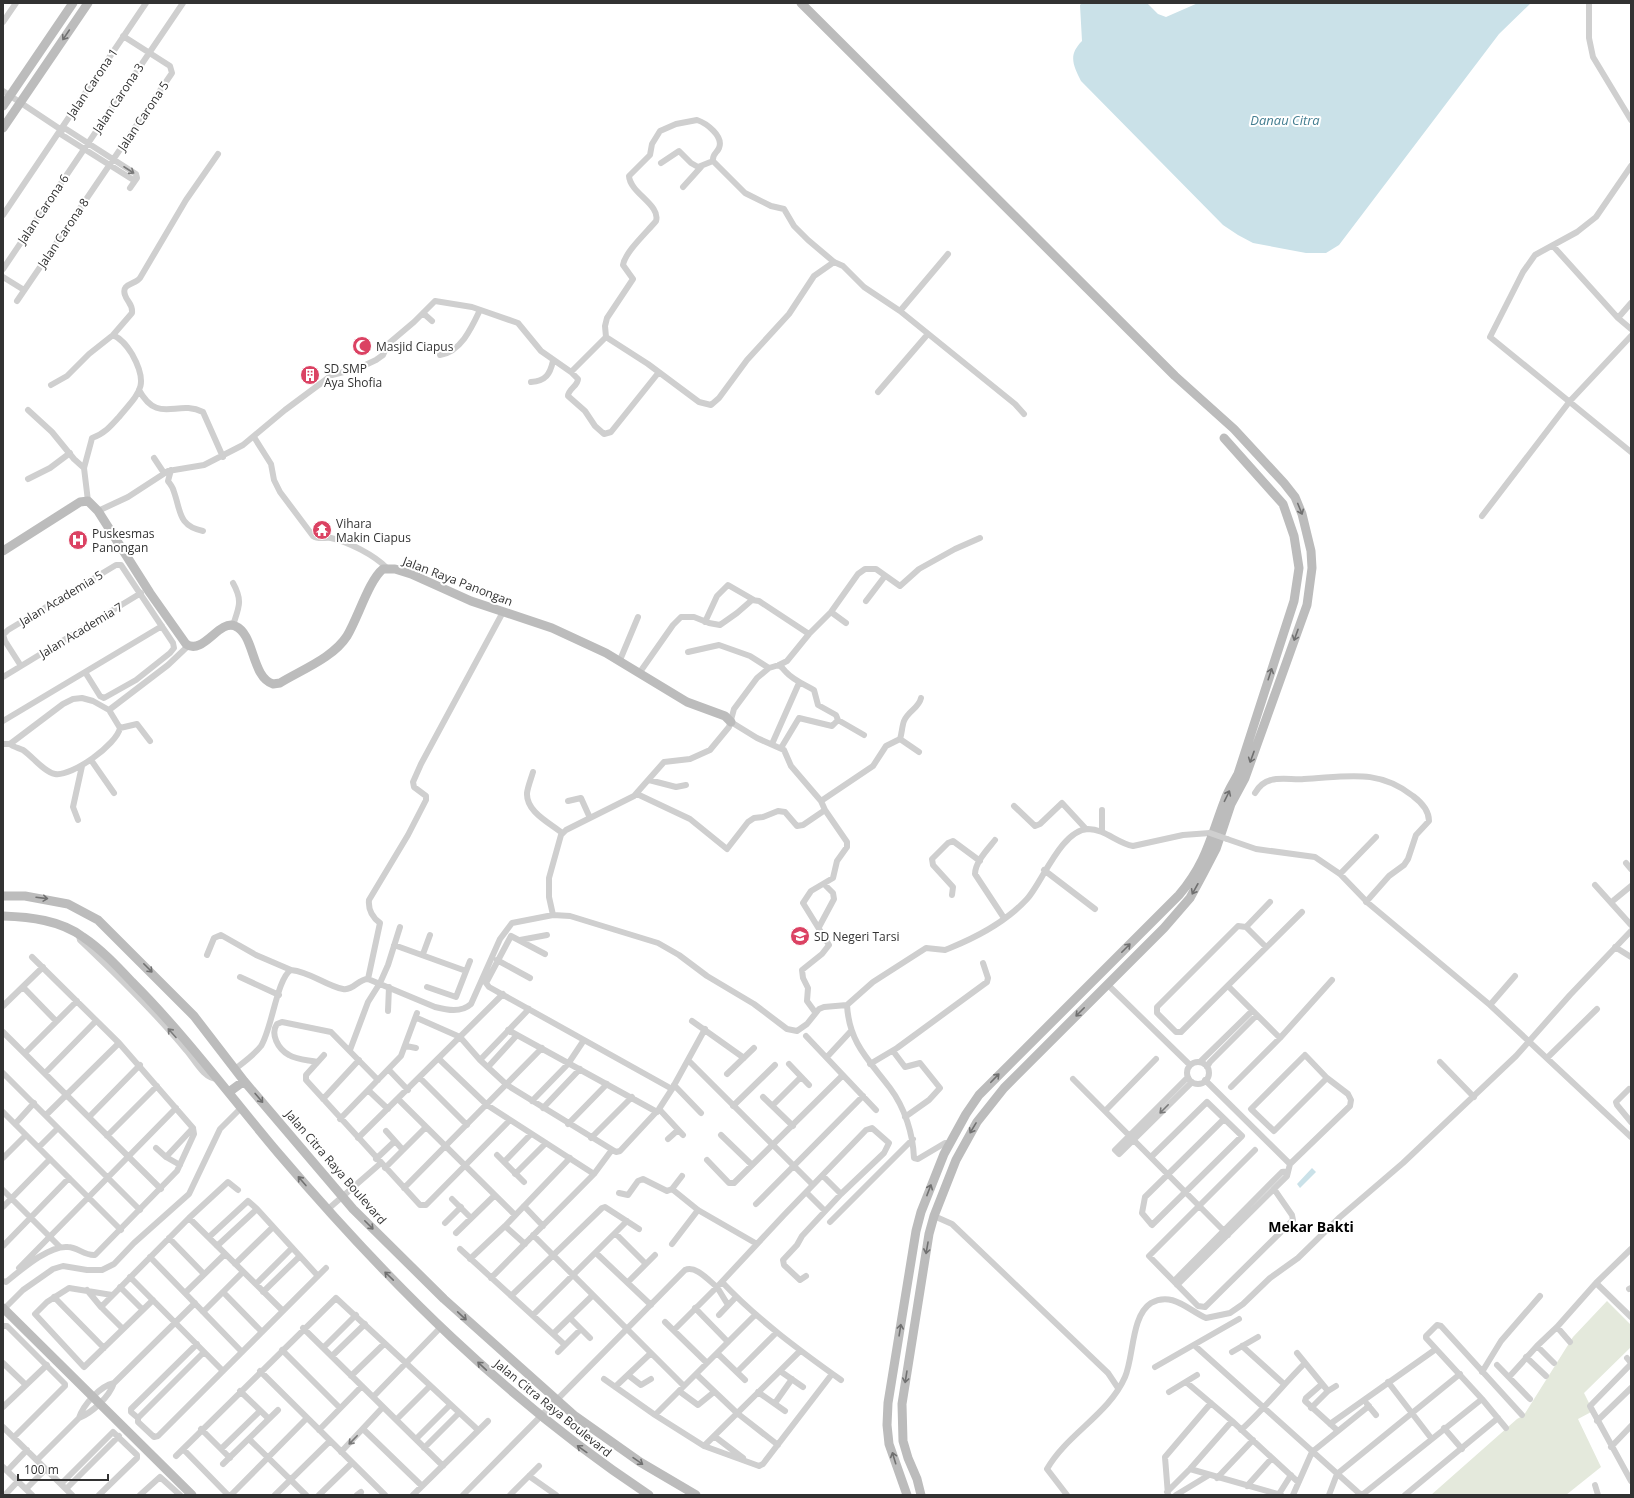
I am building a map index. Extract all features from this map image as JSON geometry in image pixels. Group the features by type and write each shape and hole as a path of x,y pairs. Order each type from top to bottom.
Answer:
{"street":[{"path":"3,22 16,3"},
{"path":"3,106 6,94 73,3"},
{"path":"3,128 88,3"},
{"name":"Jalan Carona 1","path":"3,215 146,3"},
{"name":"Jalan Carona 3","path":"84,149 182,3"},
{"path":"800,3 1175,376 1234,428 1295,497 1302,514 1311,551 1312,568 1307,605 1244,778 1231,804 1216,849 1204,874 1190,898 1177,915 990,1104 965,1141 934,1216 924,1264 902,1404 903,1441 921,1495"},
{"path":"1589,3 1589,38 1593,57 1631,120"},
{"path":"124,36 149,53"},
{"name":"Jalan Carona 5","path":"111,162 172,73 170,66 149,53"},
{"path":"6,94 60,129 66,129 88,143 111,162"},
{"path":"606,337 605,326 607,318 633,279 623,265 626,254 634,249 657,218 654,210 630,182 631,173 650,155 652,144 660,131 691,120 702,122 708,126 719,140 719,147 713,155 713,162 745,193 771,206 784,209 799,231 834,262 843,266 864,287 900,311 1015,404 1024,414"},
{"path":"60,129 62,135 84,149 136,174 135,181 130,188"},
{"name":"Jalan Carona 6","path":"3,268 84,149"},
{"path":"661,163 679,151 693,165 700,168"},
{"path":"52,385 67,376 89,354 113,335 132,313 132,306 124,294 126,286 137,282 140,278 186,200 218,154"},
{"name":"Jalan Carona 8","path":"16,301 111,162"},
{"path":"683,187 698,173 700,168 713,162"},
{"path":"1630,169 1596,217 1577,232 1535,255 1523,272 1490,337 1631,452"},
{"path":"1553,246 1618,318 1631,329"},
{"path":"900,311 948,254"},
{"path":"606,337 659,372 699,402 708,406 713,404 747,360 789,314 814,276 834,262"},
{"path":"3,277 24,290"},
{"path":"98,511 128,497 164,473 171,470 196,468 223,457 254,437 284,410 332,375 360,368 383,355 388,344 435,301 465,305 518,323 534,344 553,361 571,372 578,381 568,396 585,412 594,426 606,434 611,432 659,372"},
{"path":"1618,318 1631,303"},
{"path":"440,355 447,354 456,348 468,332 480,310"},
{"path":"423,313 432,321"},
{"path":"113,335 125,343 138,364 141,379 139,390 134,401 112,426 92,438 84,468 88,501 98,511 150,593 188,646"},
{"path":"878,392 928,335"},
{"path":"1482,516 1570,401 1631,336"},
{"path":"571,372 606,337"},
{"path":"531,382 545,379 549,374 553,361"},
{"path":"139,390 148,404 156,408 188,409 203,412 223,457"},
{"path":"28,410 44,423 84,468"},
{"path":"254,437 271,464 272,475 280,492 313,536 317,538 330,538 345,543 374,558 387,568"},
{"path":"907,1495 889,1444 887,1425 888,1403 910,1261 921,1212 949,1144 966,1114 994,1079 1188,885 1210,845 1224,800 1238,774 1294,601 1299,568 1294,536 1283,504 1272,489 1224,438"},
{"path":"28,480 50,468 70,453"},
{"path":"154,458 164,473"},
{"path":"171,470 168,480 174,492 176,506 180,515 191,527 203,531"},
{"path":"1272,489 1281,480"},
{"path":"3,551 80,502 88,501"},
{"path":"553,915 549,897 549,878 557,845 562,833 637,794 664,762 690,759 707,752 726,732 737,704 757,678 769,668 779,665 790,658 809,634 831,612 858,574 865,569 876,569 900,586 918,569 955,549 980,538"},
{"name":"Jalan Academia 5","path":"3,635 8,630 116,565 121,565 141,593"},
{"name":"Jalan Raya Panongan","path":"233,625 243,633 263,678 273,684 280,683 333,651 343,641 358,615 376,576 387,568 411,574 471,600 552,628 620,660 687,702 725,716 731,722 781,748"},
{"path":"866,601 885,576"},
{"path":"109,710 168,665 188,646 198,646 223,628 233,625 240,600 233,583"},
{"path":"705,622 717,596 724,587 728,585 754,600 759,601 809,634"},
{"path":"85,672 100,696 104,698 136,680 170,653 174,648 173,643 141,593"},
{"name":"Jalan Academia 7","path":"3,677 141,593"},
{"path":"640,672 673,625 681,617 694,617 705,622 718,625 722,624 750,601 754,600"},
{"path":"368,979 380,923 371,914 369,900 408,835 426,800 426,796 413,785 421,764 504,612"},
{"path":"831,612 846,623"},
{"path":"620,660 638,617"},
{"path":"3,721 162,626"},
{"path":"3,635 5,641 21,666"},
{"path":"688,652 719,646 750,656 769,668"},
{"path":"779,665 786,672 797,679 799,683 814,690 818,705 836,714 838,720 864,734"},
{"path":"772,744 799,683"},
{"path":"821,801 868,769 876,762 886,746 900,739 904,721 918,705 920,698"},
{"path":"6,744 63,704 73,699 88,699 109,710 120,728"},
{"path":"815,1012 807,1000 808,988 802,976 802,970 822,954 829,945 819,927 804,907 803,903 811,891 833,878 837,861 847,845 846,840 824,810 821,801 791,766 781,748 799,718 832,726 838,720"},
{"path":"120,728 137,724 150,741"},
{"path":"6,744 23,750 54,774 64,774 91,760 115,738 120,728"},
{"path":"900,739 919,752"},
{"path":"91,760 114,793"},
{"path":"78,820 74,807 82,766"},
{"path":"533,772 528,793 529,804 562,833"},
{"path":"1255,793 1261,784 1272,780 1314,779 1352,775 1386,780 1402,787 1419,801 1429,815 1429,821 1416,835 1408,859 1404,865 1389,876 1366,902"},
{"path":"649,780 676,787 686,785"},
{"path":"637,794 690,819 727,849 748,822 754,818 763,817 778,811 785,812 798,826 803,825 824,810"},
{"path":"568,801 581,798 590,818"},
{"path":"1014,806 1035,826 1040,824 1062,802 1086,829"},
{"path":"1102,810 1102,831"},
{"path":"207,955 214,938 221,935 265,960 291,970 308,974 342,989 350,988 362,979 368,979 435,1007 454,1010 466,1008 471,1004 500,938 509,926 517,921 553,915 570,916 658,943 679,955 707,976 754,1004 790,1031 797,1031 807,1024 815,1012 824,1007 847,1005 873,982 922,950 929,947 945,950 992,927 1028,898 1052,858 1078,832 1086,829 1102,831 1127,845 1133,846 1183,835 1210,833 1256,849 1315,857 1340,874 1366,902 1490,1005 1631,1137"},
{"path":"1340,874 1376,837"},
{"path":"995,840 985,852 975,869 975,874 1004,918"},
{"path":"952,895 953,887 933,866 932,860 948,843 953,842 980,862"},
{"path":"1626,863 1631,869"},
{"path":"1044,870 1095,909"},
{"path":"819,927 834,899 833,893 824,884"},
{"path":"1595,885 1631,925"},
{"path":"1614,900 1631,886"},
{"name":"Jalan Citra Raya Boulevard","path":"3,896 25,896 68,904 98,920 194,1016 244,1081 297,1138 343,1197 444,1299 587,1425 640,1462 696,1495"},
{"path":"1246,927 1270,902"},
{"path":"1266,947 1246,927 1238,926 1157,1007 1157,1013 1176,1032 1180,1032 1302,912"},
{"name":"Jalan Citra Raya Boulevard","path":"3,916 48,921 79,934 155,1010 218,1079 327,1210 380,1268 486,1370 579,1447 649,1495"},
{"path":"350,1050 368,1002 380,983 400,927"},
{"path":"1067,1495 1047,1469 1056,1457 1117,1394 1118,1388 1129,1366 1140,1316 1150,1304 1158,1300 1167,1299 1178,1301 1206,1318 1221,1316 1237,1308 1270,1278 1298,1258 1340,1217 1403,1163 1474,1097 1529,1041 1631,931"},
{"path":"423,954 430,935"},
{"path":"520,940 547,935"},
{"path":"545,954 513,936 509,936 486,983 584,1040 673,1087 701,1113"},
{"path":"394,945 423,954 466,971"},
{"path":"1615,948 1631,957"},
{"path":"4,1281 33,1261 60,1247 71,1247 92,1256 121,1230 177,1172 194,1136 193,1128 140,1065 32,957"},
{"path":"497,960 530,978"},
{"path":"427,988 456,997 470,962"},
{"path":"870,1064 893,1051 987,982 988,978 983,963"},
{"path":"3,1006 43,967"},
{"path":"235,1069 261,1045 270,1026 285,975 291,970"},
{"path":"1098,976 1190,1066"},
{"path":"1490,1005 1515,976"},
{"path":"240,977 279,995"},
{"path":"1231,1087 1280,1038 1332,980"},
{"path":"1228,986 1280,1038"},
{"path":"23,987 56,1021"},
{"path":"388,1011 389,987"},
{"path":"358,1138 503,994"},
{"path":"25,1053 77,1001"},
{"path":"847,1005 851,1031 855,1042 870,1064 891,1089 905,1117 913,1139 914,1158 918,1159 945,1143 949,1144"},
{"path":"480,1060 529,1009"},
{"path":"1547,1058 1597,1009"},
{"path":"1200,1062 1254,1013"},
{"path":"1207,1067 1254,1013"},
{"path":"340,1119 369,1091 401,1056 417,1016 460,1037 480,1060 507,1085 611,1151 620,1151 658,1111 705,1029"},
{"path":"45,1073 96,1021"},
{"path":"692,1021 744,1058"},
{"path":"317,1062 292,1057 286,1053 274,1037 274,1031 277,1024 282,1022 329,1032 350,1050 378,1080"},
{"path":"508,1030 568,1064 658,1111 683,1135"},
{"path":"827,1057 851,1031"},
{"path":"3,1032 67,1094 128,1158 161,1189"},
{"path":"488,1067 517,1035"},
{"path":"806,1036 876,1110"},
{"path":"532,1101 568,1064 584,1040"},
{"path":"46,1115 119,1043"},
{"path":"406,1046 416,1048"},
{"path":"404,1188 542,1048"},
{"path":"727,1074 754,1048"},
{"path":"893,1051 905,1067 917,1063 923,1065 940,1088 929,1100 905,1117"},
{"path":"324,1055 305,1078 322,1099 418,1204 426,1205 510,1120"},
{"path":"1226,1233 1287,1176 1290,1164 1350,1106 1351,1100 1348,1094 1326,1078 1305,1055 1252,1109 1274,1131 1326,1078"},
{"path":"439,1059 487,1105 594,1174"},
{"path":"1105,1111 1156,1059"},
{"path":"322,1099 360,1060"},
{"path":"688,1060 813,1185"},
{"path":"1194,1062 1200,1062 1207,1067 1209,1073 1206,1080 1198,1084 1190,1079 1187,1071 1190,1066 1194,1062"},
{"path":"1440,1062 1474,1097"},
{"path":"733,1106 774,1064"},
{"path":"789,1064 809,1085"},
{"path":"89,1117 140,1065"},
{"path":"543,1108 580,1069"},
{"path":"389,1070 408,1090"},
{"path":"3,1072 140,1210"},
{"path":"707,1160 730,1184 734,1183 793,1126 843,1074"},
{"path":"772,1106 801,1077"},
{"path":"420,1078 467,1125"},
{"path":"1131,1138 1190,1079"},
{"path":"1073,1080 1226,1233"},
{"path":"1206,1080 1290,1164"},
{"path":"229,1092 244,1081"},
{"path":"568,1124 608,1084"},
{"path":"107,1136 157,1086"},
{"path":"1630,1089 1616,1102 1616,1105 1631,1122"},
{"path":"369,1091 388,1109"},
{"path":"756,1204 863,1096"},
{"path":"591,1138 632,1097"},
{"path":"763,1097 793,1126"},
{"path":"398,1099 445,1147 515,1214"},
{"path":"1151,1158 1207,1102 1242,1136 1152,1225 1142,1213 1145,1198 1224,1119"},
{"path":"15,1124 34,1103"},
{"path":"4,1281 89,1198 176,1108"},
{"path":"192,1495 99,1398 5,1308 30,1285 58,1266 102,1270 114,1264 146,1232 189,1194 220,1128 241,1108"},
{"path":"3,1112 121,1230"},
{"path":"327,1210 381,1164 403,1150 426,1127"},
{"path":"39,1147 58,1128"},
{"path":"166,1157 193,1128"},
{"path":"674,1330 869,1128 875,1129 889,1143 884,1153 825,1211 802,1236 782,1263 800,1280 806,1276"},
{"path":"668,1139 678,1130"},
{"path":"386,1131 403,1150"},
{"path":"504,1162 532,1134"},
{"path":"3,1158 26,1135"},
{"path":"721,1135 752,1165"},
{"path":"830,1222 913,1139"},
{"path":"381,1164 395,1141"},
{"path":"515,1174 546,1143"},
{"path":"156,1148 166,1157 180,1165"},
{"path":"1255,1150 1149,1256 1198,1306 1206,1307 1293,1220 1292,1215 1274,1189"},
{"path":"491,1278 594,1174 611,1151"},
{"path":"497,1156 524,1182"},
{"path":"470,1258 505,1226 570,1158"},
{"path":"3,1207 50,1160"},
{"path":"1176,1283 1226,1233 1282,1172 1288,1171"},
{"path":"619,1193 628,1195 638,1181 643,1179 667,1191 672,1189 682,1176"},
{"path":"823,1176 841,1194"},
{"path":"3,1246 69,1178"},
{"path":"101,1307 189,1218 228,1182 238,1190"},
{"path":"672,1189 698,1210 757,1244"},
{"path":"3,1190 60,1247"},
{"path":"807,1193 825,1211"},
{"path":"456,1233 495,1195"},
{"path":"452,1199 472,1218"},
{"path":"209,1237 248,1202 257,1208 318,1276"},
{"path":"524,1206 543,1226"},
{"path":"444,1223 461,1207"},
{"path":"511,1296 603,1207 639,1229"},
{"path":"217,1246 257,1208"},
{"path":"672,1244 698,1210"},
{"path":"921,1212 952,1224 1108,1373 1118,1388"},
{"path":"189,1218 283,1311"},
{"path":"532,1315 627,1221"},
{"path":"505,1226 525,1244"},
{"path":"236,1264 273,1227"},
{"path":"615,1233 646,1264"},
{"path":"533,1235 684,1386"},
{"path":"169,1238 204,1274"},
{"path":"256,1284 292,1248"},
{"path":"460,1249 565,1345"},
{"path":"1509,1377 1526,1357 1557,1327 1596,1283 1631,1249"},
{"path":"596,1253 651,1305"},
{"path":"185,1293 225,1254"},
{"path":"628,1282 655,1255"},
{"path":"263,1292 300,1256"},
{"path":"150,1257 242,1352"},
{"path":"197,1344 131,1409 131,1412 138,1418 138,1422 152,1436 158,1436 326,1268"},
{"path":"463,1495 688,1268 720,1284 776,1333 841,1380"},
{"path":"203,1312 243,1272"},
{"path":"130,1277 223,1371"},
{"path":"1596,1283 1631,1318"},
{"path":"720,1284 728,1305"},
{"path":"120,1287 143,1310"},
{"path":"112,1295 70,1288 54,1297 36,1313 36,1316 82,1366 86,1366 153,1300"},
{"path":"87,1290 101,1307 123,1329"},
{"path":"223,1292 262,1332"},
{"path":"553,1334 593,1295"},
{"path":"1482,1372 1501,1341 1540,1296"},
{"path":"54,1297 104,1348"},
{"path":"719,1315 736,1297"},
{"path":"176,1456 201,1429 303,1328 336,1298 478,1430"},
{"path":"37,1460 80,1418 82,1409 109,1392 114,1384 195,1303"},
{"path":"695,1308 728,1342"},
{"path":"323,1348 356,1315"},
{"path":"655,1415 755,1315"},
{"path":"570,1318 590,1338"},
{"path":"1156,1368 1239,1319"},
{"path":"665,1322 707,1363"},
{"path":"332,1356 365,1324"},
{"path":"1506,1428 1426,1336 1439,1325 1522,1415"},
{"path":"3,1326 7,1326 66,1386 14,1437"},
{"path":"373,1397 441,1327"},
{"path":"1557,1327 1570,1342"},
{"path":"303,1328 443,1466"},
{"path":"558,1352 581,1329"},
{"path":"737,1372 776,1333"},
{"path":"1232,1352 1258,1337"},
{"path":"351,1376 384,1344"},
{"path":"1194,1345 1361,1495 1482,1399"},
{"path":"1242,1346 1284,1384"},
{"path":"1537,1346 1554,1363"},
{"path":"1330,1424 1436,1349"},
{"path":"282,1350 340,1408"},
{"path":"704,1446 800,1351"},
{"path":"138,1418 204,1352"},
{"path":"615,1387 651,1353"},
{"path":"718,1353 745,1380"},
{"path":"1297,1353 1328,1391"},
{"path":"1526,1357 1546,1376"},
{"path":"1630,1362 1590,1404 1590,1408 1631,1481"},
{"path":"3,1363 26,1385"},
{"path":"1241,1430 1265,1408 1284,1384 1305,1363"},
{"path":"1496,1364 1530,1399"},
{"path":"3,1407 47,1365"},
{"path":"260,1371 385,1495"},
{"path":"780,1371 803,1387"},
{"path":"696,1374 737,1413 778,1445"},
{"path":"604,1380 704,1446 720,1453 762,1466 832,1374"},
{"path":"1169,1392 1197,1374"},
{"path":"1329,1495 1338,1474 1460,1374"},
{"path":"628,1375 641,1385 651,1379"},
{"path":"774,1403 792,1379"},
{"path":"1186,1382 1232,1421 1298,1482"},
{"path":"1388,1382 1432,1438"},
{"path":"99,1398 104,1387 114,1384"},
{"path":"1322,1384 1305,1399 1311,1408 1338,1431"},
{"path":"319,1430 362,1386"},
{"path":"396,1420 430,1386"},
{"path":"1311,1408 1328,1391 1336,1386"},
{"path":"1597,1422 1631,1388"},
{"path":"240,1391 269,1419"},
{"path":"679,1391 697,1405 714,1392"},
{"path":"758,1392 785,1411"},
{"path":"1364,1399 1376,1415"},
{"path":"1167,1493 1164,1457 1211,1403"},
{"path":"416,1440 450,1405"},
{"path":"1293,1495 1312,1452 1369,1406"},
{"path":"341,1452 383,1407"},
{"path":"223,1464 278,1410"},
{"path":"221,1449 260,1411"},
{"path":"424,1448 459,1413"},
{"path":"183,1449 229,1495 307,1418"},
{"path":"1405,1495 1498,1418"},
{"path":"413,1495 488,1421"},
{"path":"1167,1493 1232,1421"},
{"path":"1611,1446 1631,1426"},
{"path":"3,1427 72,1495"},
{"path":"1444,1428 1462,1449"},
{"path":"201,1429 230,1458"},
{"path":"363,1429 422,1486"},
{"path":"61,1484 110,1433 113,1432 119,1436 137,1455 137,1458 99,1495"},
{"path":"66,1489 119,1436"},
{"path":"714,1436 745,1460"},
{"path":"249,1439 306,1495"},
{"path":"1217,1478 1253,1440"},
{"path":"275,1495 330,1441"},
{"path":"27,1450 5,1469 32,1495"},
{"path":"1248,1486 1272,1458"},
{"path":"319,1495 352,1463"},
{"path":"510,1495 539,1466"},
{"path":"1626,1472 1631,1466"},
{"path":"26,1489 46,1469"},
{"path":"1190,1469 1280,1495 1291,1475"},
{"path":"1176,1495 1209,1475"},
{"path":"529,1476 553,1494"},
{"path":"140,1495 160,1477 180,1495"},
{"path":"5,1495 18,1481"}],"shaded area":[{"path":"1607,1301 1631,1325 1631,1347 1584,1393 1593,1411 1578,1419 1601,1467 1566,1495 1431,1495 1517,1419 1524,1415 1573,1337"}],"water":[{"name":"Danau Citra","path":"1082,3 1147,3 1158,14 1166,17 1198,3 1531,3 1499,34 1339,245 1326,253 1306,253 1253,243 1223,225 1081,81 1074,65 1073,56 1082,41 1080,5"},
{"path":"1312,1168 1316,1172 1300,1188 1297,1184"}],"place":[{"name":"Masjid Ciapus","path":"362,346"},
{"name":"SD SMP Aya Shofia","path":"310,375"},
{"name":"Vihara Makin Ciapus","path":"322,530"},
{"name":"Puskesmas Panongan","path":"78,540"},
{"name":"SD Negeri Tarsi","path":"800,936"}],"district":[{"name":"Mekar Bakti","path":"1311,1226"}]}
